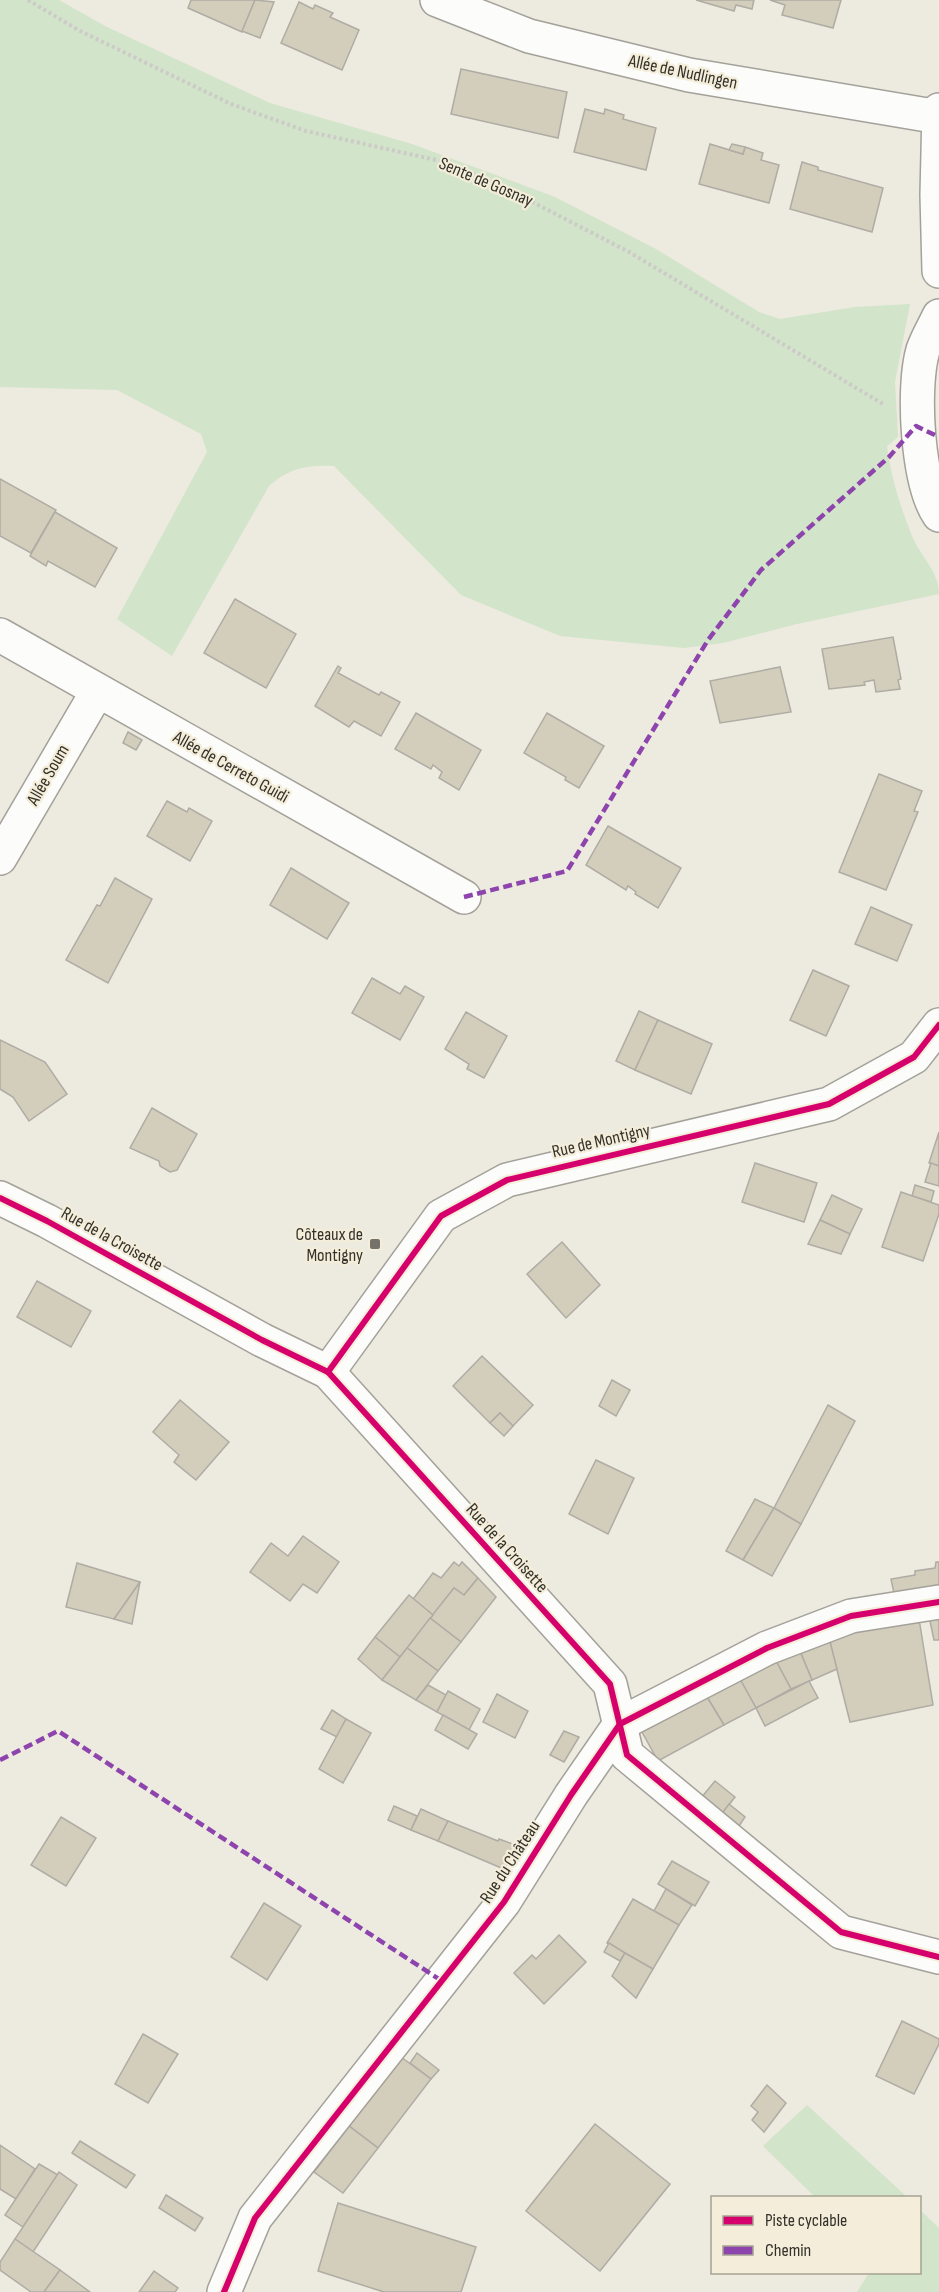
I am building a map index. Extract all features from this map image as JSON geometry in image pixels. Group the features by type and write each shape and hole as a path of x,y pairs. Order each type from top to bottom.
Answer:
{"street":[{"name":"Allée de Nudlingen","path":"437,0 529,36 689,75 938,115"},
{"path":"938,115 939,271"},
{"path":"939,316 923,351 916,426 922,464 939,515"},
{"name":"Allée de Cerreto Guidi","path":"0,635 97,692 464,897"},
{"name":"Allée Soum","path":"0,858 97,692"},
{"name":"Rue de Montigny","path":"328,1372 441,1216 507,1180 829,1104 914,1058 939,1025"},
{"name":"Rue de la Croisette","path":"0,1198 47,1221 262,1340 328,1372 610,1684 627,1755 841,1932 939,1957"},
{"name":"Rue du Château","path":"224,2292 255,2218 504,1902 571,1795 620,1725 767,1648 851,1616 939,1602"}],"green space":[{"path":"0,0 59,0 105,26 270,103 412,144 555,197 656,249 759,312 780,319 855,307 910,304 895,382 898,437 887,446 904,514 915,543 936,578 939,594 797,624 723,643 684,648 560,636 461,595 334,466 315,466 291,471 269,486 172,656 117,619 207,452 201,434 117,390 0,387"},
{"path":"807,2105 906,2196 814,2196 763,2146"},
{"path":"921,2211 939,2228 939,2292 857,2292 868,2274 921,2274"}],"building":[{"path":"191,0 255,0 242,32 188,8"},
{"path":"255,0 274,2 260,38 242,31"},
{"path":"696,0 754,0 752,9 736,5 734,11"},
{"path":"770,0 841,0 833,28 782,15 785,5"},
{"path":"299,2 313,9 315,5 333,13 330,17 359,30 342,70 281,43"},
{"path":"461,69 567,92 558,138 451,114"},
{"path":"585,109 604,114 605,109 624,115 623,119 656,128 646,170 574,152"},
{"path":"710,144 743,154 745,147 763,153 761,160 779,165 769,203 699,184"},
{"path":"732,144 745,147 743,154 729,150"},
{"path":"802,162 818,167 818,170 883,188 872,232 790,209"},
{"path":"0,479 56,510 31,553 0,536"},
{"path":"55,512 117,548 95,587 48,561 46,566 30,556"},
{"path":"235,599 296,634 266,688 204,653"},
{"path":"893,637 901,679 898,680 900,689 876,692 874,680 864,682 865,685 829,689 822,649"},
{"path":"338,666 341,668 338,673 379,695 381,692 400,702 381,736 354,721 349,727 315,706"},
{"path":"780,667 791,712 720,723 710,681"},
{"path":"416,713 481,750 459,790 439,778 442,772 433,765 431,769 395,749"},
{"path":"547,713 604,746 579,788 565,780 566,777 524,753"},
{"path":"128,732 142,740 136,750 123,743"},
{"path":"879,774 922,791 914,811 918,812 886,890 839,872"},
{"path":"167,801 187,812 189,808 212,821 190,861 147,836"},
{"path":"608,826 681,868 658,908 635,894 636,892 628,886 626,890 586,865"},
{"path":"291,868 349,903 327,939 270,905"},
{"path":"115,878 152,899 108,983 66,960"},
{"path":"871,907 912,925 897,961 855,944"},
{"path":"813,970 849,986 826,1036 790,1020"},
{"path":"372,978 400,994 405,986 424,997 400,1040 352,1013"},
{"path":"639,1011 658,1020 635,1070 616,1061"},
{"path":"466,1012 507,1036 484,1078 467,1069 469,1064 445,1049"},
{"path":"658,1020 712,1044 691,1094 635,1070"},
{"path":"0,1040 45,1062 67,1094 29,1121 13,1097 0,1089"},
{"path":"152,1108 197,1134 177,1170 170,1172 160,1166 159,1161 130,1148"},
{"path":"939,1132 939,1166 929,1163"},
{"path":"755,1163 817,1183 804,1222 742,1202"},
{"path":"931,1163 939,1166 939,1186 925,1182"},
{"path":"915,1185 934,1191 931,1202 912,1196"},
{"path":"901,1192 939,1205 939,1214 923,1261 882,1247"},
{"path":"832,1195 862,1209 850,1234 820,1220"},
{"path":"820,1220 850,1234 841,1254 808,1244"},
{"path":"562,1242 600,1285 566,1318 527,1274"},
{"path":"37,1281 91,1311 71,1347 17,1317"},
{"path":"482,1356 533,1405 513,1426 500,1413 490,1423 453,1386"},
{"path":"612,1380 630,1390 616,1416 599,1406"},
{"path":"180,1400 229,1442 196,1480 174,1462 179,1455 153,1432"},
{"path":"828,1405 855,1421 801,1524 774,1508"},
{"path":"500,1413 513,1426 504,1436 490,1423"},
{"path":"596,1460 634,1478 608,1534 569,1514"},
{"path":"755,1499 774,1508 743,1560 726,1551"},
{"path":"774,1508 801,1524 772,1576 743,1560"},
{"path":"303,1536 339,1562 317,1593 303,1584 290,1601 250,1572 271,1543 288,1556"},
{"path":"454,1562 459,1566 462,1562 478,1578 464,1595 454,1588 433,1615 413,1599 433,1573 441,1578"},
{"path":"936,1562 939,1562 939,1588 894,1593 891,1579 915,1575 915,1571 935,1568"},
{"path":"77,1563 140,1582 114,1619 66,1607"},
{"path":"478,1578 496,1597 461,1642 430,1618 454,1588 464,1595"},
{"path":"140,1582 132,1624 114,1619"},
{"path":"409,1595 433,1615 400,1657 375,1637"},
{"path":"939,1611 939,1640 934,1640 928,1612"},
{"path":"430,1618 461,1642 438,1671 407,1648"},
{"path":"919,1619 933,1705 850,1722 829,1638"},
{"path":"375,1637 400,1657 382,1680 358,1659"},
{"path":"829,1638 837,1669 812,1680 799,1649"},
{"path":"407,1648 438,1671 416,1700 382,1680"},
{"path":"799,1649 812,1680 791,1689 775,1659"},
{"path":"775,1659 791,1689 756,1708 740,1679"},
{"path":"740,1679 756,1708 724,1725 707,1697"},
{"path":"809,1681 818,1698 765,1726 756,1708"},
{"path":"428,1685 446,1695 437,1712 416,1700"},
{"path":"448,1691 480,1709 469,1730 437,1712"},
{"path":"497,1694 528,1711 515,1738 483,1722"},
{"path":"707,1697 724,1725 658,1761 642,1732"},
{"path":"332,1710 346,1719 337,1737 321,1729"},
{"path":"443,1715 477,1734 468,1749 435,1730"},
{"path":"346,1719 371,1733 343,1783 319,1769"},
{"path":"564,1731 579,1737 564,1762 550,1755"},
{"path":"715,1781 735,1797 721,1815 701,1798"},
{"path":"729,1804 745,1817 737,1829 721,1815"},
{"path":"394,1806 417,1816 411,1830 388,1820"},
{"path":"421,1809 448,1821 438,1841 411,1830"},
{"path":"61,1817 96,1838 66,1886 31,1865"},
{"path":"448,1821 498,1841 499,1839 518,1846 506,1870 438,1841"},
{"path":"672,1861 709,1882 695,1906 658,1884"},
{"path":"666,1889 692,1905 679,1925 654,1911"},
{"path":"633,1899 679,1925 653,1969 607,1943"},
{"path":"264,1903 301,1926 267,1980 231,1957"},
{"path":"559,1935 586,1962 544,2004 514,1973 532,1955 536,1959"},
{"path":"609,1943 625,1953 620,1961 604,1952"},
{"path":"625,1953 653,1969 636,1998 612,1976"},
{"path":"902,2021 939,2039 939,2044 914,2094 876,2076"},
{"path":"143,2034 178,2054 148,2103 115,2084"},
{"path":"417,2053 439,2070 431,2079 410,2063"},
{"path":"401,2057 431,2079 378,2148 349,2126"},
{"path":"767,2085 786,2103 764,2132 752,2120 758,2112 751,2106"},
{"path":"595,2124 670,2184 600,2271 526,2211"},
{"path":"349,2126 378,2148 343,2193 314,2172"},
{"path":"80,2141 135,2175 126,2188 72,2153"},
{"path":"0,2145 35,2169 16,2199 0,2189"},
{"path":"39,2164 58,2175 23,2227 5,2215"},
{"path":"59,2172 77,2185 33,2252 15,2239"},
{"path":"166,2195 203,2218 195,2231 159,2208"},
{"path":"338,2203 476,2247 461,2292 384,2292 318,2271"},
{"path":"15,2239 60,2270 44,2292 31,2292 0,2270 0,2262"},
{"path":"60,2270 90,2292 44,2292"},
{"path":"154,2271 178,2288 175,2292 139,2292"}],"marked path":[{"path":"464,897 567,871 708,640 761,570 889,457 916,426 939,437"},
{"path":"0,1760 58,1731 442,1981"}],"cycle path":[{"path":"328,1372 441,1216 507,1180 829,1104 914,1057 939,1025"},
{"path":"0,1198 47,1221 262,1340 328,1372 610,1684 627,1755 841,1932 939,1957"},
{"path":"224,2292 255,2218 504,1902 571,1795 620,1724 767,1648 851,1616 939,1602"}],"place":[{"name":"Côteaux de Montigny","path":"375,1244"}]}
